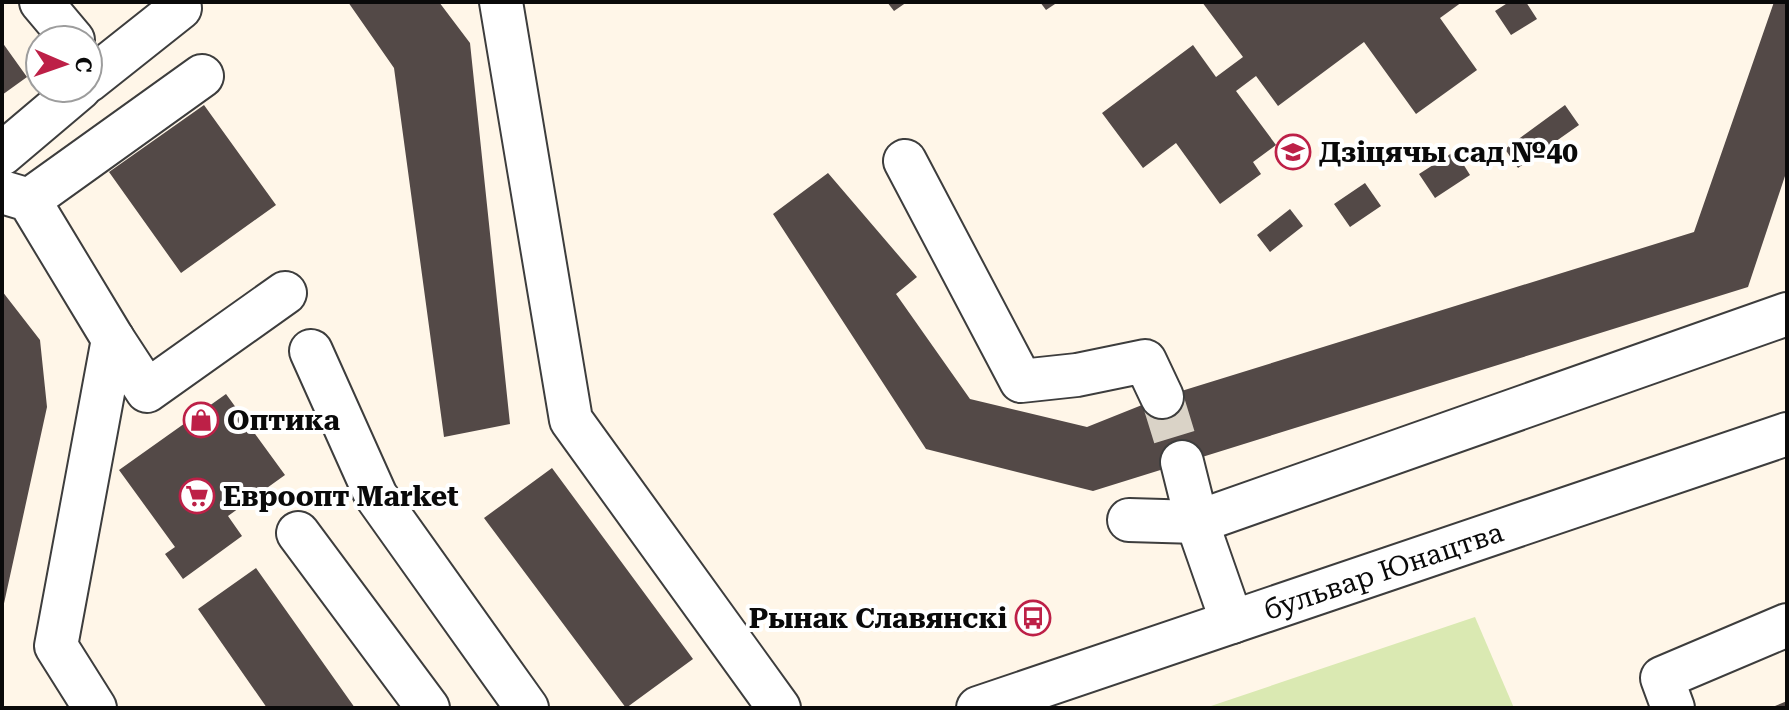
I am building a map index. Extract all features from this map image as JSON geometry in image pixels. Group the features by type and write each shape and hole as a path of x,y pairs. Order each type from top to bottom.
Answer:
{"street":[{"path":"41,2 60,24"},
{"path":"501,2 571,420 779,708"},
{"path":"104,64 180,8"},
{"path":"202,76 16,196 147,391 285,293"},
{"path":"2,154 57,104"},
{"path":"905,161 1021,381 1077,375 1145,361 1162,397"},
{"path":"1129,520 1197,522 1787,314"},
{"path":"95,708 56,646 113,339"},
{"path":"311,351 376,496 527,708"},
{"name":"бульвар Юнацтва","path":"978,708 1787,434"},
{"path":"1182,462 1197,522 1232,622"},
{"path":"298,533 428,708"},
{"path":"1673,708 1662,678 1787,625"}],"green space":[{"path":"1475,617 1514,708 1205,708"}],"building":[{"path":"348,2 439,2 470,43 510,424 444,437 394,68"},
{"path":"887,2 907,2 894,11"},
{"path":"1040,2 1058,2 1046,10"},
{"path":"1202,2 1462,2 1440,18 1477,70 1416,114 1364,42 1278,106 1256,76 1236,91 1276,145 1253,162 1261,174 1220,204 1176,143 1143,168 1102,113 1193,45 1216,77 1243,57"},
{"path":"1509,2 1526,2 1537,19 1511,35 1495,11"},
{"path":"1774,2 1787,2 1787,170 1748,287 1093,491 926,449 773,214 828,173 917,277 896,294 970,399 1087,427 1162,397 1694,232"},
{"path":"2,42 24,73 24,79 2,95"},
{"path":"204,105 276,205 181,273 109,172"},
{"path":"1565,105 1579,125 1518,168 1505,149"},
{"path":"1455,151 1470,175 1435,198 1419,174"},
{"path":"1365,183 1381,206 1350,227 1334,204"},
{"path":"1290,209 1303,226 1270,252 1257,235"},
{"path":"2,291 40,340 47,407 3,608"},
{"name":"Евроопт Market","path":"226,394 285,475 228,516 242,536 183,579 165,554 175,547 119,470"},
{"path":"552,468 693,659 626,708 484,518"},
{"path":"256,568 355,708 267,708 198,609"},
{"path":"1787,701 1787,708 1770,708"}],"tunnel":[{"path":"1162,397 1182,462"}],"place":[{"name":"Дзіцячы сад №40","path":"1293,152"},
{"name":"Оптика","path":"201,420"},
{"name":"Евроопт Market","path":"197,496"},
{"name":"Рынак Славянскі","path":"1033,618"}]}
